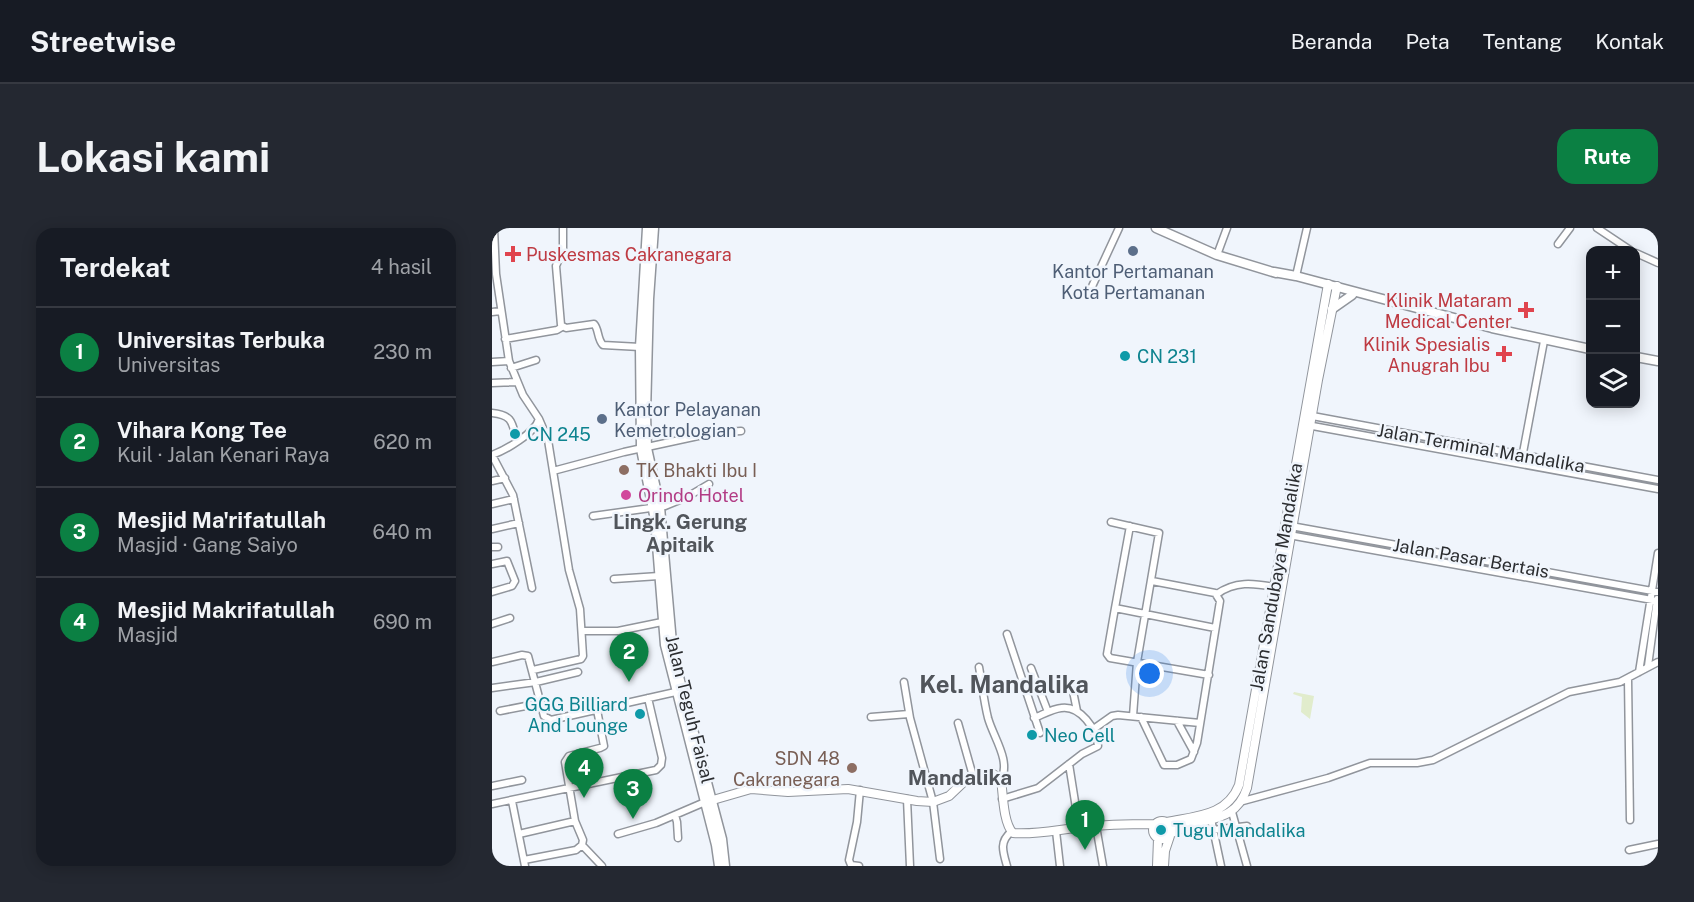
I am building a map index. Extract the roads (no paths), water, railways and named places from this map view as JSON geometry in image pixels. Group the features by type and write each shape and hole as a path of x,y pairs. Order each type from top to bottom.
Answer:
{"highway":[{"name":"Jalan Teguh Faisal","path":"647,228 640,347 639,412 656,508 673,654 687,721 708,801 719,866"},
{"name":"Jalan Teguh Faisal","path":"644,448 654,228"},
{"path":"1156,228 1217,255 1296,276 1352,295 1407,309 1419,309"},
{"path":"1274,272 1283,277 1408,305 1544,341 1586,348"},
{"path":"1332,309 1352,295"},
{"path":"1640,358 1658,362"},
{"name":"Jalan Teguh Faisal","path":"656,508 665,645 680,691"},
{"name":"Jalan Teguh Faisal","path":"708,801 722,838 725,866"}],"main road":[{"path":"1308,416 1332,309 1332,287"},
{"name":"Jalan Sandubaya Mandalika","path":"1167,822 1215,811 1229,803 1235,796 1249,753 1262,680 1274,587 1287,535 1332,287"},
{"path":"1262,680 1287,535"},
{"path":"1158,839 1166,839 1185,826 1232,812 1243,801 1249,753"},
{"path":"708,801 755,789 782,792 841,789 933,802 949,796 965,780 973,776 995,774 999,776 1001,782 1002,799 1011,832 1016,834 1126,823 1167,822 1170,825 1171,835 1165,851 1164,866"},
{"path":"1155,824 1153,832 1158,839 1157,866"}],"street":[{"path":"494,228 494,274 509,361 517,382 547,436 569,570 580,609 582,631 582,658 533,670"},
{"path":"563,228 563,249 556,266 560,323 563,327"},
{"path":"1089,293 1119,228"},
{"path":"1217,255 1227,228"},
{"path":"1296,276 1307,228"},
{"path":"1558,244 1570,228"},
{"path":"1597,228 1624,246"},
{"path":"1640,255 1658,262"},
{"path":"492,312 501,311"},
{"path":"505,339 553,331 563,327 594,324 603,345 640,347"},
{"path":"1521,463 1544,341"},
{"path":"512,368 536,360"},
{"path":"492,362 509,361"},
{"path":"492,383 517,382"},
{"path":"492,413 503,414 510,418 517,441"},
{"name":"Jalan Terminal Mandalika","path":"1308,416 1658,480"},
{"path":"532,588 514,499 492,455 505,450 517,441 536,425 539,419"},
{"path":"1306,425 1658,489"},
{"path":"553,471 712,433 741,431"},
{"path":"492,481 505,478"},
{"path":"593,516 656,508 687,497 708,484"},
{"path":"492,504 514,499"},
{"path":"1111,522 1159,533 1137,663 1133,716"},
{"path":"492,529 519,523"},
{"path":"1130,526 1107,655 1137,663 1209,675"},
{"name":"Jalan Pasar Bertais","path":"1288,526 1656,596"},
{"path":"1287,535 1649,599 1656,596"},
{"path":"1648,666 1658,553"},
{"path":"492,564 508,561 515,580 514,584 492,592"},
{"path":"614,579 659,576"},
{"path":"1152,581 1217,594 1234,585 1246,583 1274,587"},
{"path":"1141,717 1164,765 1172,766 1191,759 1209,675 1220,601 1217,594"},
{"path":"1639,672 1649,599"},
{"path":"1115,608 1215,628"},
{"path":"492,624 510,618"},
{"path":"582,631 618,631 662,622"},
{"path":"1007,634 1040,733"},
{"path":"492,662 525,655 530,659 544,716 551,720 680,691"},
{"path":"1243,801 1328,778 1370,763 1417,763 1433,760 1573,691 1590,690 1628,679 1658,662"},
{"path":"979,667 989,720 1003,758 1005,772 1001,782"},
{"path":"1031,668 1048,712"},
{"path":"492,688 536,682 578,672"},
{"path":"1628,679 1630,819"},
{"path":"904,682 909,714 933,802 940,859"},
{"path":"1002,799 1033,790 1098,746 1089,724 1077,711 1073,692"},
{"path":"492,804 652,772 658,768 662,762 662,755 648,698"},
{"path":"500,711 541,704"},
{"path":"1034,718 1062,708 1077,711"},
{"path":"512,801 524,863 576,850 582,845 583,840 575,821 565,766 567,757 604,746 597,710"},
{"path":"871,717 909,714"},
{"path":"1095,728 1112,716 1200,723"},
{"path":"1177,721 1194,752"},
{"path":"958,723 973,776"},
{"path":"1069,764 1079,827"},
{"path":"492,786 522,780"},
{"path":"859,866 851,865 849,860 857,822 860,790"},
{"path":"907,799 910,866"},
{"path":"618,834 644,827 708,801"},
{"path":"1232,812 1247,866"},
{"path":"675,815 678,838"},
{"path":"1211,819 1221,866"},
{"path":"519,834 575,821"},
{"path":"1195,832 1238,830 1247,825"},
{"path":"1096,826 1103,866"},
{"path":"1056,831 1060,866"},
{"path":"1006,866 1002,844 1011,832"},
{"path":"1629,849 1658,844"},
{"path":"582,845 602,866"}],"place":[{"name":"Kantor Pertamanan Kota Pertamanan","path":"1133,251"},
{"name":"Puskesmas Cakranegara","path":"513,254"},
{"name":"Klinik Mataram Medical Center","path":"1526,310"},
{"name":"Klinik Spesialis Anugrah Ibu","path":"1504,354"},
{"name":"CN 231","path":"1125,356"},
{"name":"Kantor Pelayanan Kemetrologian","path":"602,419"},
{"name":"CN 245","path":"515,434"},
{"name":"TK Bhakti Ibu I","path":"624,470"},
{"name":"Orindo Hotel","path":"626,495"},
{"name":"Vihara Kong Tee","path":"629,682"},
{"name":"GGG Billiard And Lounge","path":"640,714"},
{"name":"Neo Cell","path":"1032,735"},
{"name":"SDN 48 Cakranegara","path":"852,768"},
{"name":"Mesjid Makrifatullah","path":"584,798"},
{"name":"Mesjid Ma'rifatullah","path":"633,819"},
{"name":"Tugu Mandalika","path":"1161,830"},
{"name":"Universitas Terbuka","path":"1085,850"}],"district":[{"name":"Lingk. Gerung Apitaik","path":"680,534"},
{"name":"Kel. Mandalika","path":"1004,684"},
{"name":"Mandalika","path":"960,777"}]}
